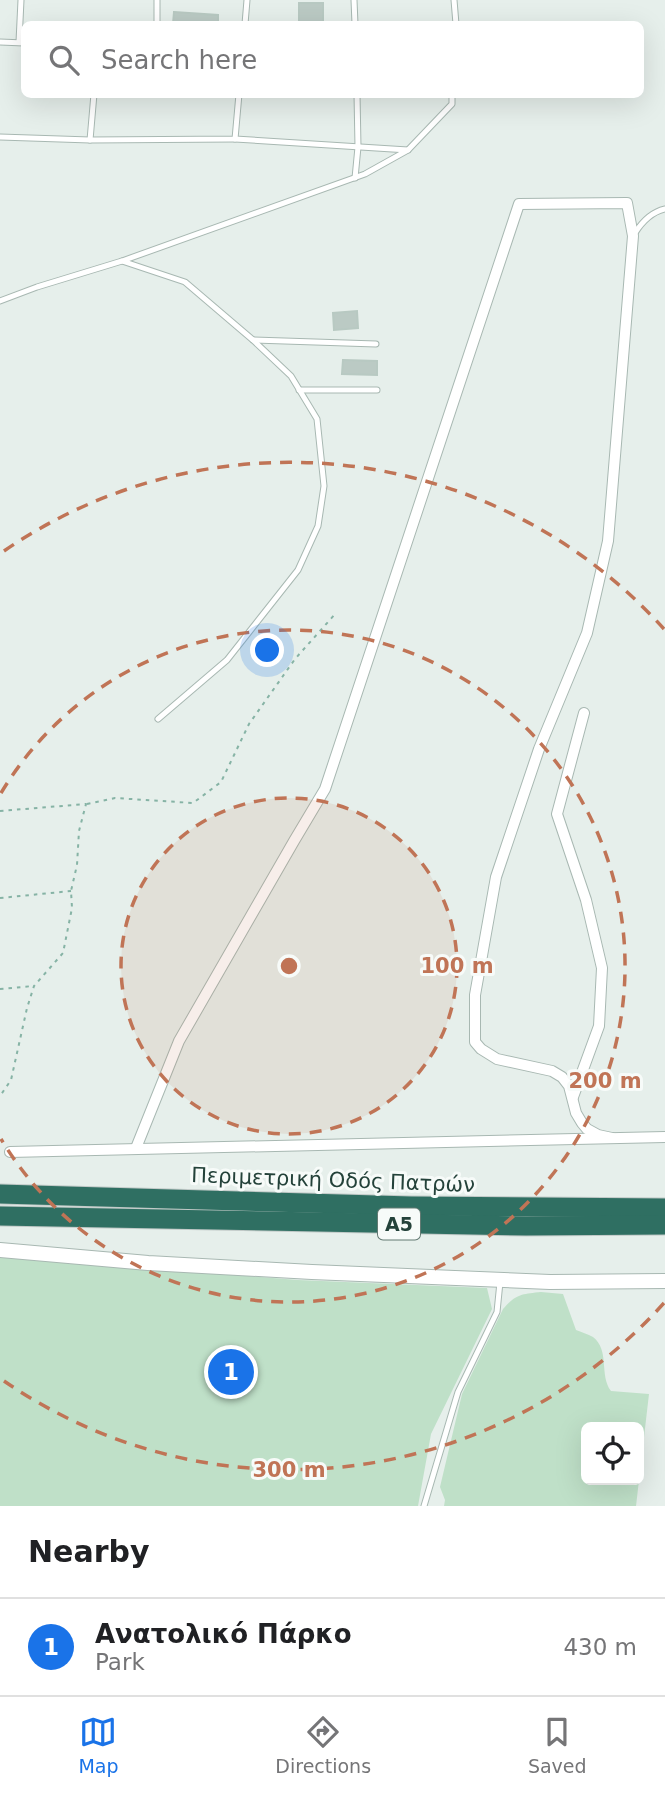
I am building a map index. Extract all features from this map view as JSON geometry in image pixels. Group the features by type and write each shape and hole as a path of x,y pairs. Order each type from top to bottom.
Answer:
{"highway":[{"name":"Περιμετρική Οδός Πατρών","path":"0,1194 411,1206 665,1208"},
{"name":"Περιμετρική Οδός Πατρών","path":"0,1216 499,1226 665,1225"}],"street":[{"path":"136,1149 179,1041 326,789 519,204 627,203 633,236 608,541 587,633 539,749 496,877 475,995 475,1042 497,1059 552,1071 562,1077 569,1086 576,1113 587,1129 612,1138"},
{"path":"573,1097 599,1026 602,968 586,900 557,814 584,713"},
{"path":"10,1152 665,1138"},
{"path":"0,1250 182,1265 501,1281 665,1281"}],"lane":[{"path":"21,0 21,21"},
{"path":"157,21 158,0"},
{"path":"245,21 247,0"},
{"path":"354,0 355,21"},
{"path":"454,0 456,21"},
{"path":"0,42 21,43"},
{"path":"90,140 94,98"},
{"path":"235,139 239,98"},
{"path":"355,178 358,147 357,98"},
{"path":"0,301 122,261 365,174 408,150 452,104 452,98"},
{"path":"0,136 90,140 235,139 408,150"},
{"path":"633,236 642,223 659,210 665,209"},
{"path":"122,261 185,282 291,376 317,419 324,486 318,526 298,570 227,660 158,719"},
{"path":"253,340 376,344"},
{"path":"299,390 377,390"},
{"path":"424,1506 458,1392 497,1312 501,1281"}],"path":[{"path":"0,811 86,804 115,798 193,803 221,782 249,724 295,659 336,612"},
{"path":"0,1096 10,1080 34,986 63,953 72,908 71,891 79,831 86,804"},
{"path":"0,898 71,891"},
{"path":"0,989 34,986"}],"green space":[{"path":"0,1256 298,1280 487,1288 492,1309 431,1434 418,1506 0,1506"},
{"path":"524,1294 563,1294 576,1330 598,1342 607,1385 611,1391 649,1394 644,1437 644,1422 581,1422 581,1485 638,1485 636,1506 444,1506 445,1500 440,1487 462,1394 503,1309"}],"building":[{"path":"299,3 323,3 323,21 299,21"},
{"path":"174,12 218,15 218,21 173,21"},
{"path":"357,311 358,328 334,330 333,313"},
{"path":"343,360 377,361 377,375 342,374"}],"place":[{"name":"Ανατολικό Πάρκο","path":"231,1372"}]}
